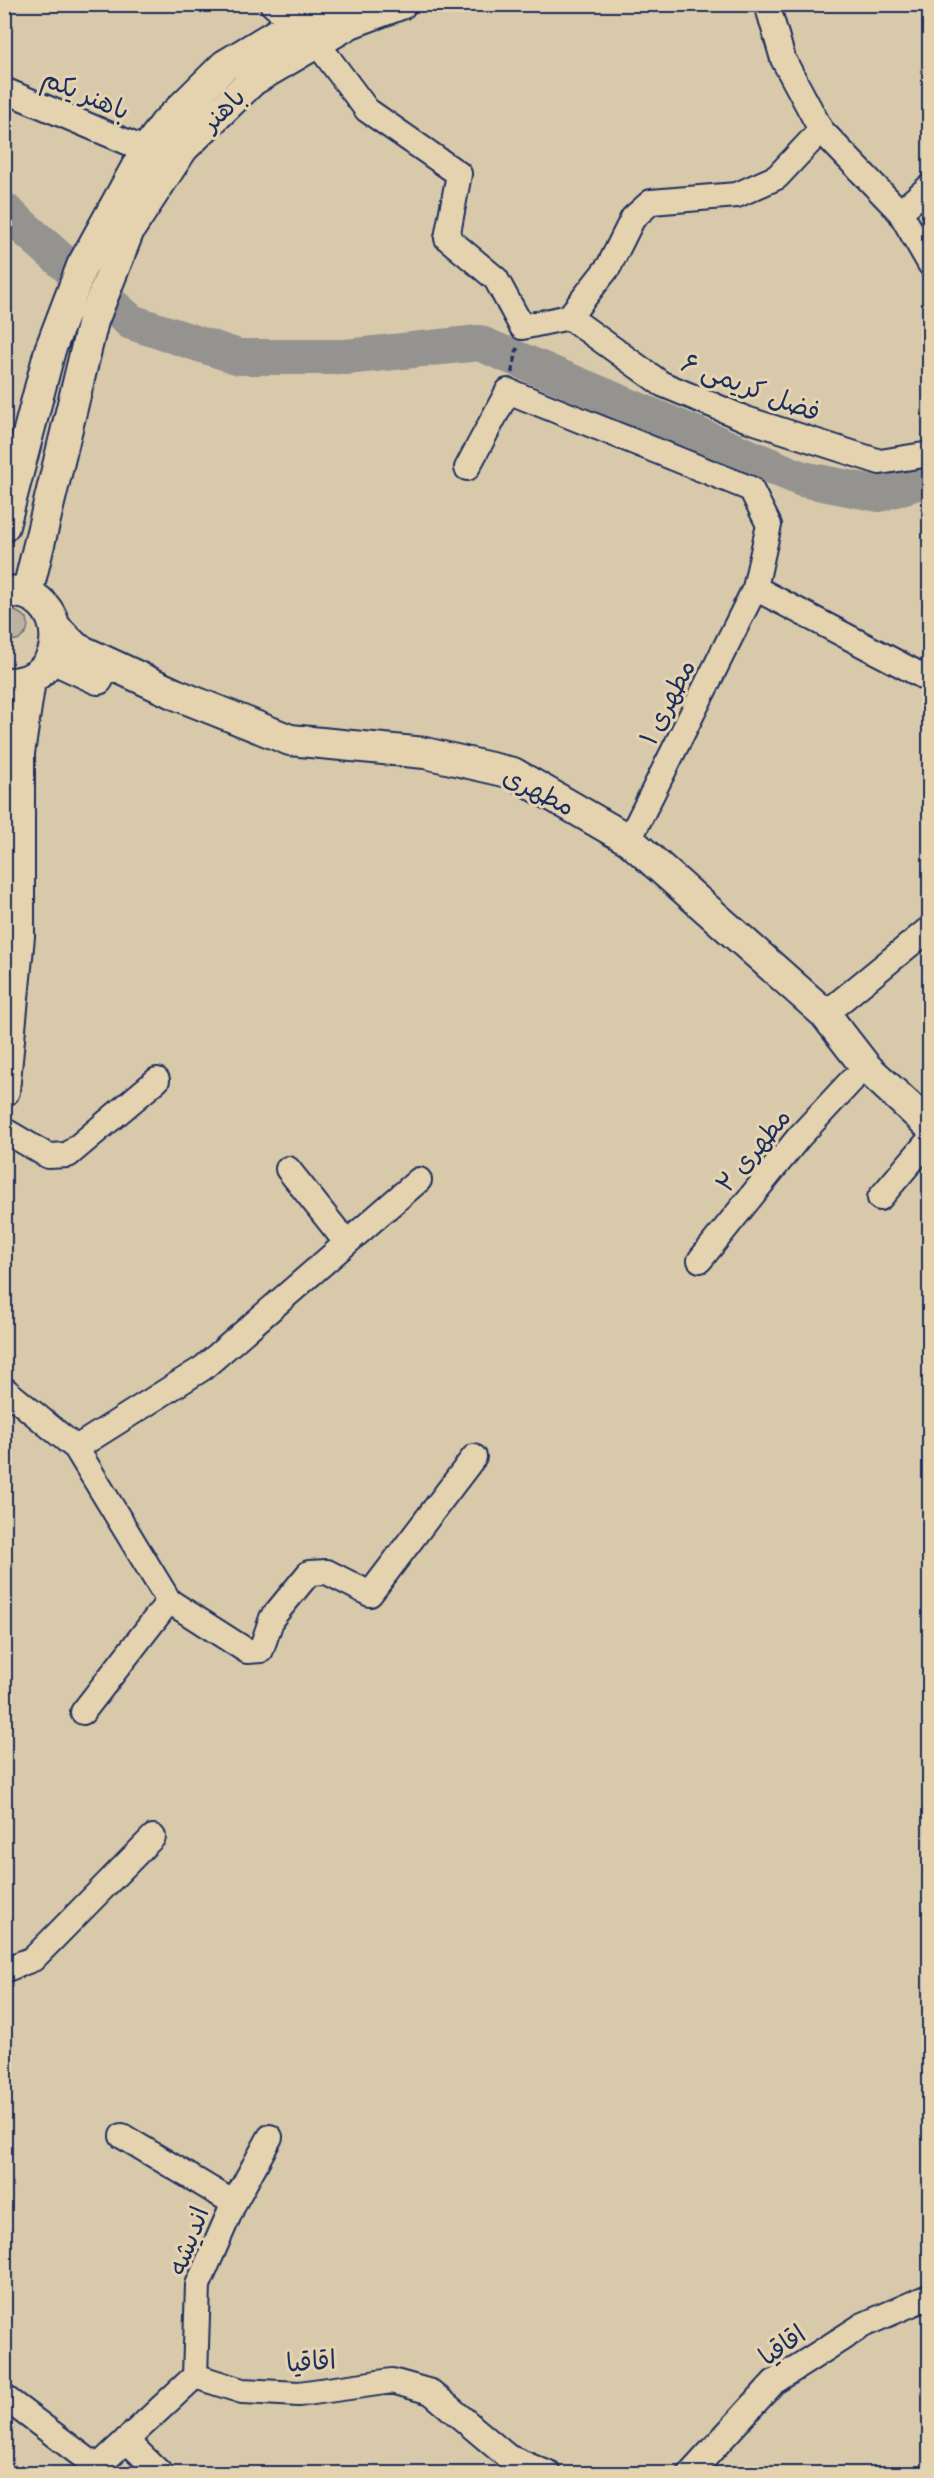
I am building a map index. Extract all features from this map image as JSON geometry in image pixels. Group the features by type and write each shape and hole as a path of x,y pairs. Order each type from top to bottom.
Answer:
{"main road":[{"name":"باهنر","path":"4,526 50,350 81,266 146,150 165,124 225,65 294,24 338,11 400,4"},
{"name":"باهنر","path":"16,593 93,321 129,230 183,148 253,80 317,43 338,11"},
{"name":"مطهری","path":"16,593 45,608 56,628 76,648 175,694 290,740 425,753 513,773 629,840 825,1014 866,1067 928,1140"},
{"path":"4,1091 19,936 17,682 43,671 52,658 56,644 56,628"},
{"name":"مطهری","path":"52,658 168,711 285,758 422,772 507,790 618,855 812,1026 852,1080 928,1140"}],"street":[{"path":"272,4 317,43 367,110 459,174 447,237 496,279 522,327 569,317 609,266 633,218 651,202 737,195 777,177 821,130"},
{"path":"767,4 783,59 821,130 900,212 930,264"},
{"name":"باهنر یکم","path":"4,90 146,150"},
{"path":"900,212 930,186"},
{"name":"فضل کریمی ۶","path":"569,317 662,384 746,420 880,462 930,454"},
{"path":"467,468 508,391"},
{"name":"مطهری ۱","path":"508,391 751,489 769,525 755,588 629,840"},
{"path":"755,588 930,681"},
{"path":"825,1014 930,928"},
{"path":"4,1130 48,1156 68,1155 157,1080"},
{"name":"مطهری ۲","path":"700,1260 799,1137 852,1080"},
{"path":"880,1198 928,1140"},
{"path":"288,1169 346,1242"},
{"path":"76,1448 202,1368 419,1180"},
{"path":"4,1389 76,1448 169,1601 247,1651 261,1650 272,1618 309,1573 327,1572 370,1594 474,1457"},
{"path":"84,1712 169,1601"},
{"path":"4,1970 33,1959 153,1837"},
{"path":"122,2136 234,2203"},
{"name":"اندیشه","path":"195,2376 198,2285 234,2203 270,2137"},
{"name":"اقاقیا","path":"690,2474 774,2382 863,2325 930,2296"},
{"path":"4,2397 94,2470 195,2376"},
{"name":"اقاقیا","path":"195,2376 242,2391 299,2394 392,2381 431,2392 508,2457 549,2474"},
{"path":"126,2440 161,2474"}],"path":[{"path":"508,391 522,327"}],"shaded area":[{"path":"14,610 27,618 28,623 26,633 20,639 10,640 5,638 4,612"}],"waterway":[{"path":"4,210 131,322 239,357 346,357 479,343 802,479 879,494 930,478"}]}
